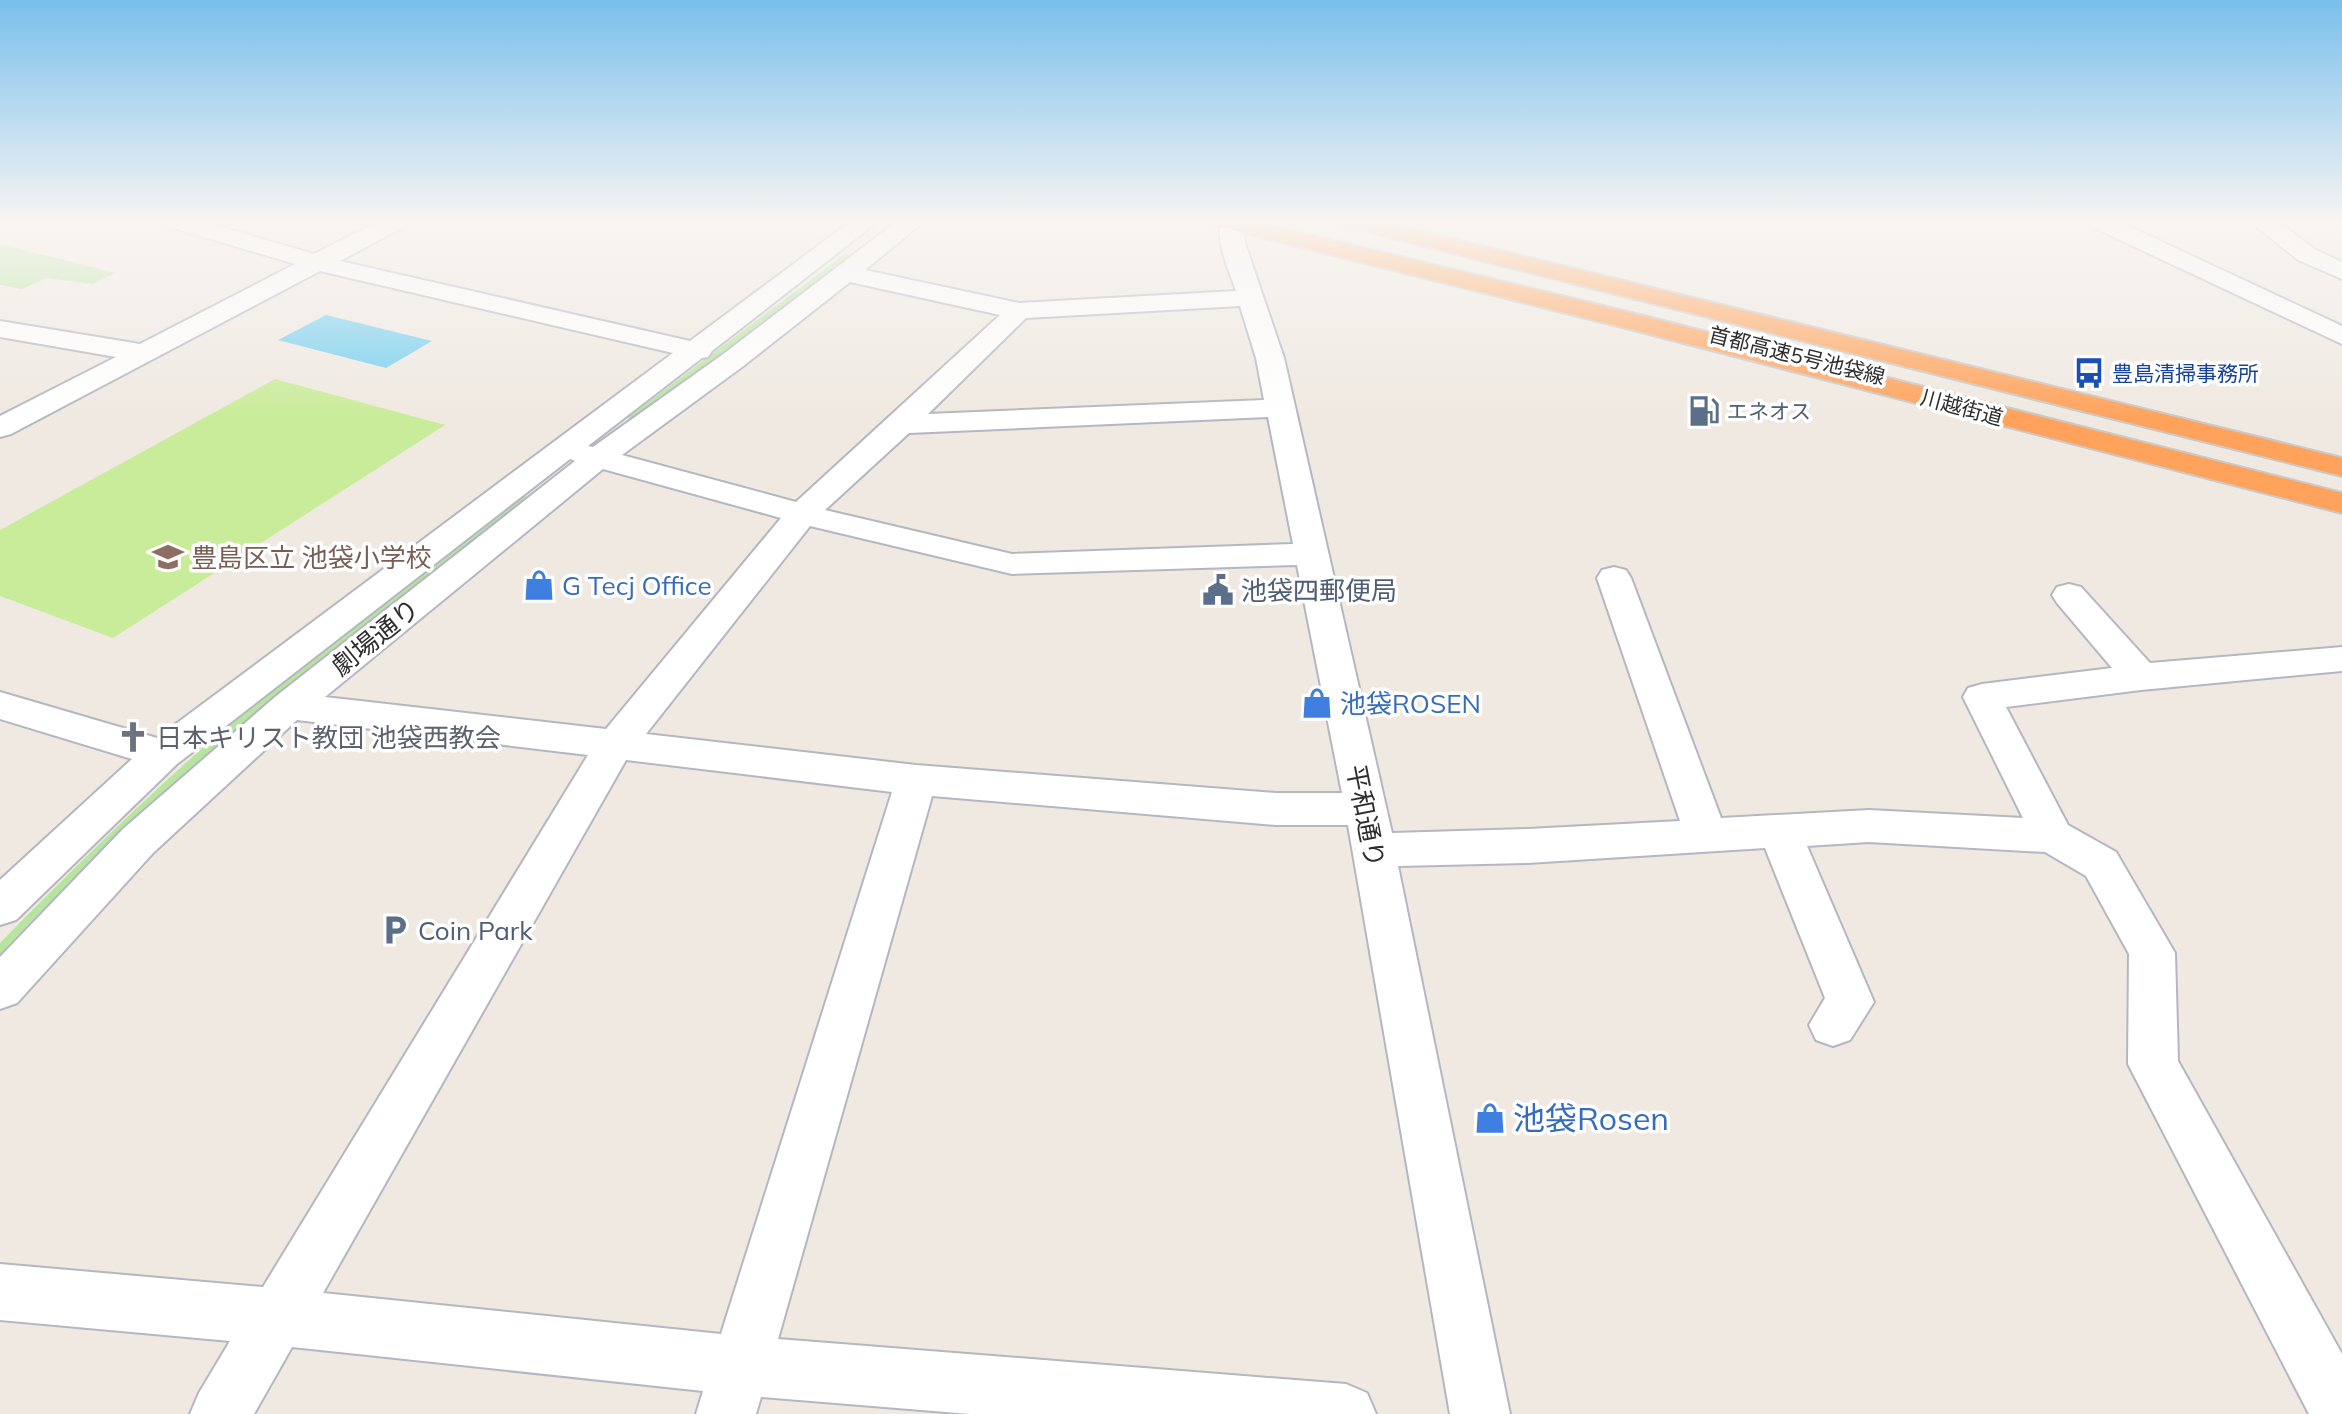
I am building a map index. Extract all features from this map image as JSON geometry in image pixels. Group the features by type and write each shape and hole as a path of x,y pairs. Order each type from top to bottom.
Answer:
{"highway":[{"name":"川越街道","path":"1488,285 2342,503"},
{"name":"首都高速5号池袋線","path":"1499,285 2342,492"},
{"name":"首都高速5号池袋線","path":"1610,285 2342,467"},
{"name":"川越街道","path":"1651,285 2342,450"}],"street":[{"path":"0,429 271,285"},
{"path":"413,285 698,351"},
{"name":"劇場通り","path":"0,907 163,754 315,636 784,285"},
{"name":"劇場通り","path":"0,989 138,841 289,706 599,457 829,285"},
{"path":"900,285 1019,311 1249,298"},
{"name":"平和通り","path":"1245,285 1270,358 1370,829 1480,1414"},
{"path":"2232,285 2342,336"},
{"path":"220,1414 614,746 802,514 1019,311"},
{"path":"2305,320 2342,318"},
{"path":"0,329 143,353"},
{"path":"901,424 1281,408"},
{"path":"566,449 802,514 1012,564 1310,554"},
{"path":"1614,578 1706,836"},
{"path":"2069,595 2141,677"},
{"path":"2053,836 1982,697 2141,677 2342,659"},
{"path":"0,705 163,754"},
{"path":"289,706 916,780 1276,809 1370,829 1528,846 1869,826 2053,836 2101,864 2152,954 2153,1064 2342,1414"},
{"path":"733,1390 916,780"},
{"path":"1779,831 1850,1002 1833,1025"},
{"path":"0,1292 277,1317 733,1390 1346,1414"}],"green space":[{"path":"0,285 31,285 22,289"},
{"path":"804,285 815,285 642,420 627,418"},
{"path":"275,379 445,425 113,638 0,596 0,530"},
{"path":"522,496 532,497 325,656 180,777 70,882 0,954 0,943 106,838 215,737 319,650"}],"water":[{"path":"326,315 432,341 386,368 278,340"}],"place":[{"name":"豊島清掃事務所","path":"2089,373"},
{"name":"エネオス","path":"1704,411"},
{"name":"豊島区立 池袋小学校","path":"168,557"},
{"name":"G Tecj Office","path":"539,585"},
{"name":"池袋四郵便局","path":"1218,590"},
{"name":"池袋ROSEN","path":"1317,703"},
{"name":"日本キリスト教団 池袋西教会","path":"133,737"},
{"name":"Coin Park","path":"395,930"},
{"name":"池袋Rosen","path":"1490,1118"}]}
